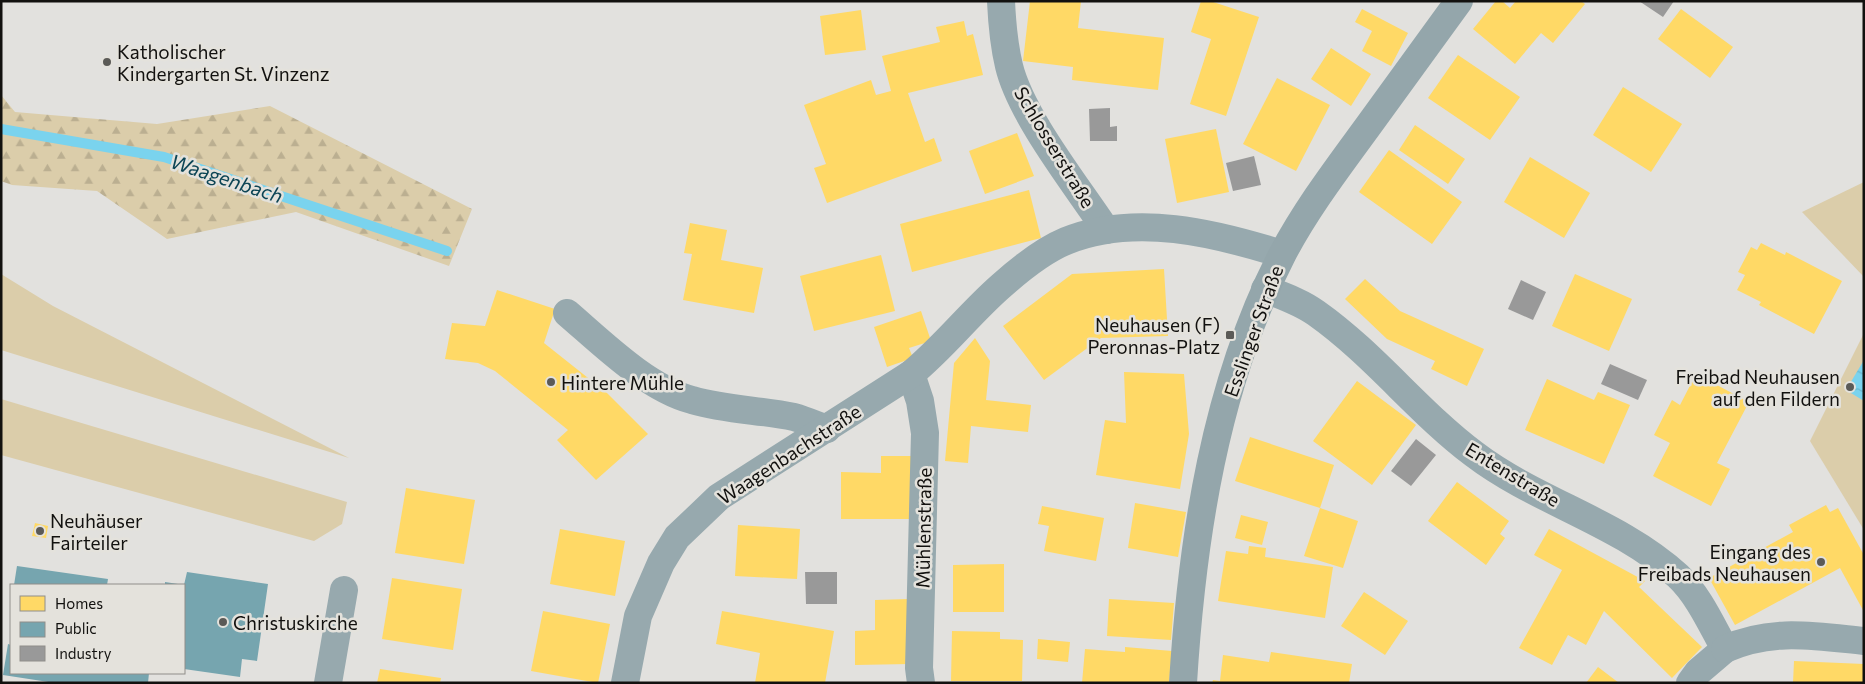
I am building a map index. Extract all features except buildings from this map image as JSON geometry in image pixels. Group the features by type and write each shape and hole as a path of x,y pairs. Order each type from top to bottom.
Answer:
{"main road":[{"name":"Esslinger Straße","path":"1183,683 1192,584 1211,465 1236,367 1265,289 1297,227 1459,1"}],"street":[{"name":"Schlosserstraße","path":"1001,1 1003,34 1009,68 1024,102 1106,230"},
{"name":"Schlosserstraße","path":"911,374 939,351 999,288 1029,263 1066,241 1106,230 1151,228 1193,232 1233,239 1282,254"},
{"name":"Entenstraße","path":"1265,289 1292,299 1322,318 1475,454 1515,479 1623,537 1653,557 1678,577 1698,600 1725,649"},
{"path":"567,313 635,369 666,389 690,400 724,408 796,418 826,429"},
{"name":"Waagenbachstraße","path":"626,683 638,616 661,563 677,537 719,497 911,374"},
{"name":"Mühlenstraße","path":"911,374 920,401 925,433 919,668 921,683"},
{"path":"328,683 344,590"},
{"path":"1690,683 1698,672 1725,649 1746,639 1795,634 1864,641"}],"green space":[{"path":"1,95 15,112 157,124 270,106 472,209 449,266 296,212 167,239 97,191 12,185 1,181"},
{"path":"1864,182 1864,277 1802,212"},
{"path":"1,274 53,306 349,458 1,350"},
{"name":"Freibad Neuhausen auf den Fildern","path":"1864,333 1864,530 1810,441"},
{"path":"1,399 347,502 342,524 314,541 1,455"}],"water":[{"path":"1864,360 1864,401 1846,390"}],"waterway":[{"name":"Waagenbach","path":"1,129 164,157 447,251"}],"place":[{"name":"Katholischer Kindergarten St. Vinzenz","path":"107,62"},
{"name":"Neuhausen (F) Peronnas-Platz","path":"1230,335"},
{"name":"Hintere Mühle","path":"551,382"},
{"name":"Freibad Neuhausen auf den Fildern","path":"1850,387"},
{"name":"Neuhäuser Fairteiler","path":"40,531"},
{"name":"Eingang des Freibads Neuhausen","path":"1821,562"},
{"name":"Christuskirche","path":"223,622"}]}
